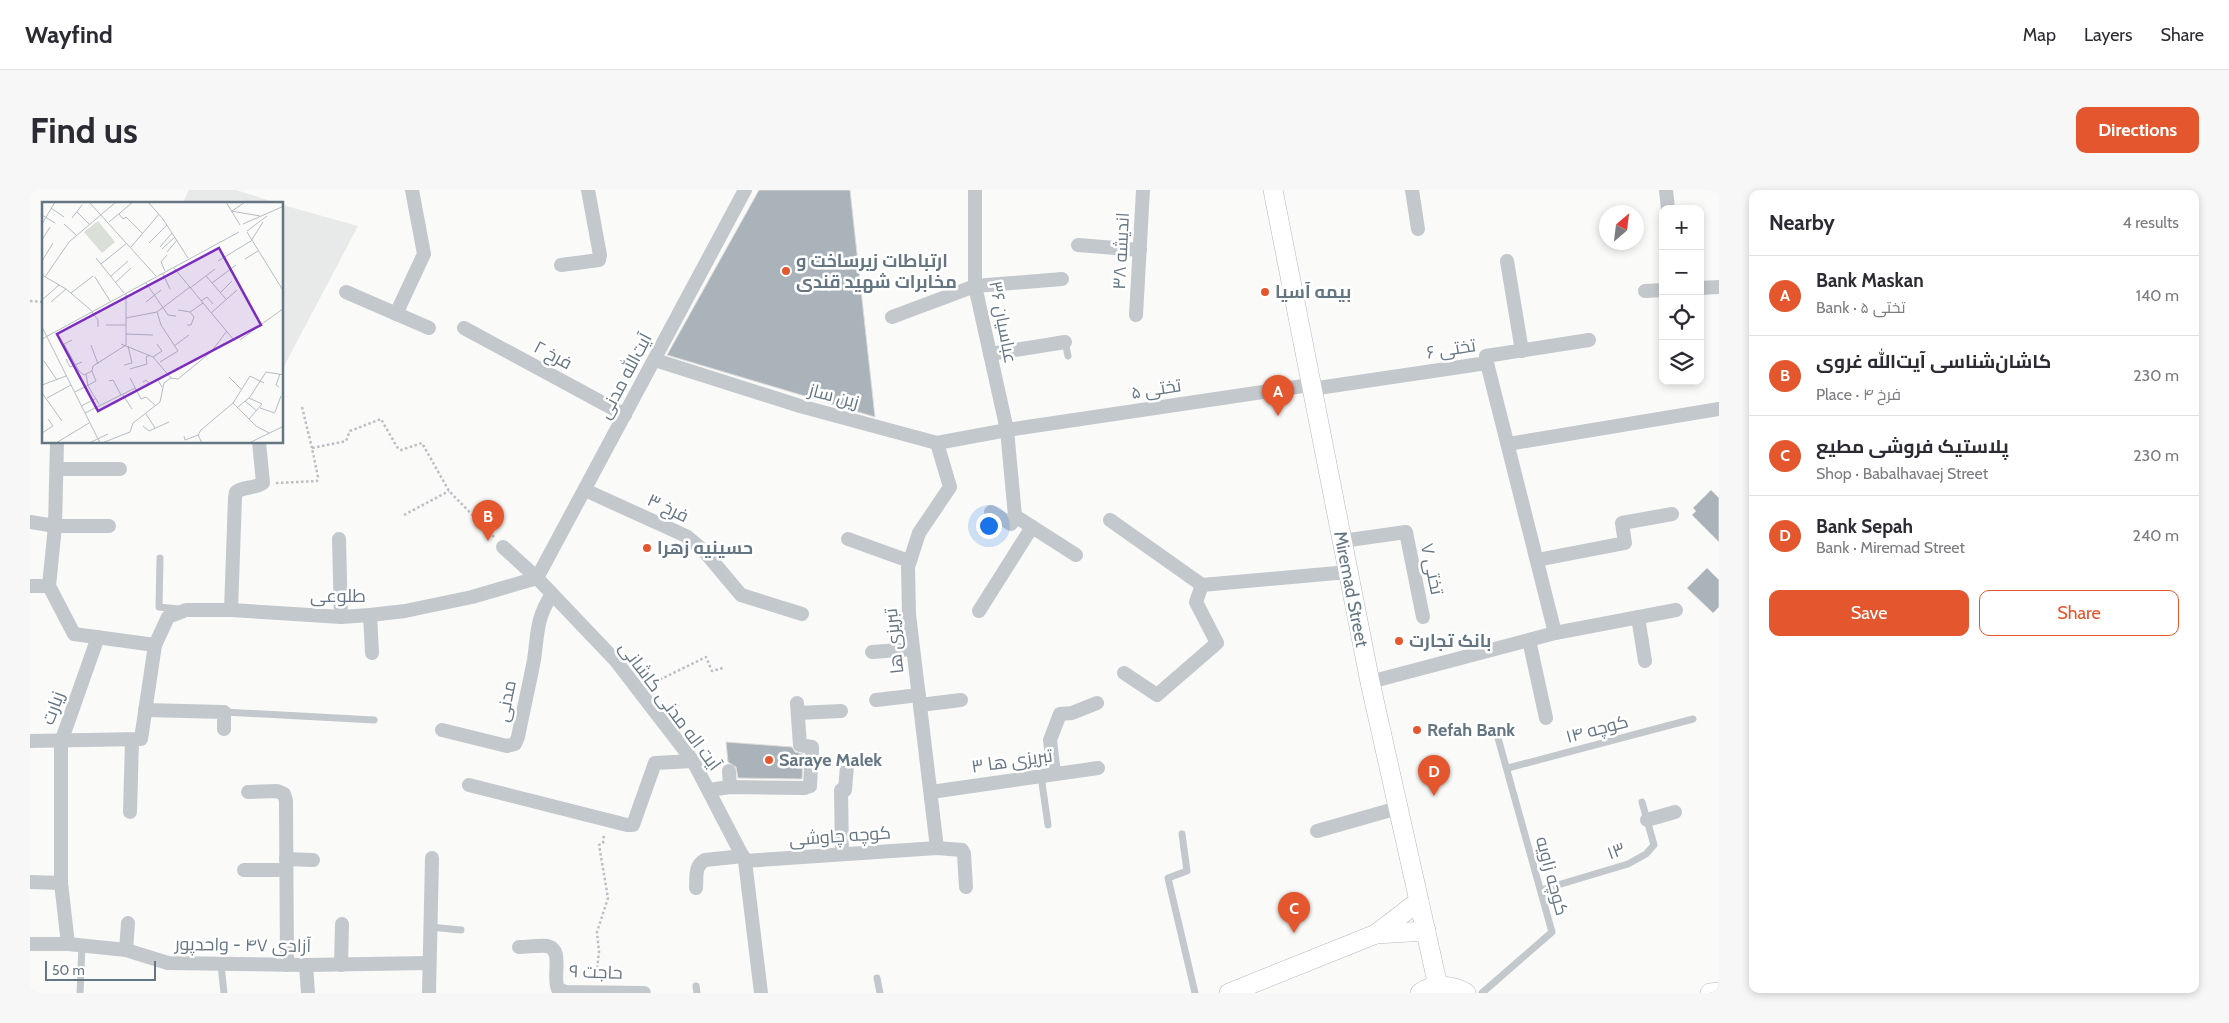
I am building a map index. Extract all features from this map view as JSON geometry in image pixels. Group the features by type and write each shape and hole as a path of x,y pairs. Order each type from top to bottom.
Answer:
{"street":[{"path":"396,314 424,254 412,190"},
{"path":"562,264 599,260 600,254 588,190"},
{"name":"آیت‌الله مدنی","path":"537,578 745,190"},
{"name":"عباسیان ۳۶","path":"975,190 975,286 1007,430 1015,516"},
{"name":"اندیشه ۳۸","path":"1136,315 1143,190"},
{"name":"Miremad Street","path":"1273,190 1310,387 1370,682 1438,986"},
{"path":"1412,190 1418,229"},
{"path":"1666,190 1668,205"},
{"path":"1078,245 1140,250"},
{"path":"1507,261 1522,350"},
{"path":"892,317 975,286 1062,279"},
{"path":"1704,288 1719,287"},
{"path":"1645,291 1659,290"},
{"path":"346,292 429,328"},
{"name":"فرخ ۲","path":"464,328 625,415"},
{"name":"تختی ۶","path":"1310,387 1487,363 1486,356 1589,340"},
{"path":"990,354 1066,342"},
{"name":"زین ساز","path":"655,360 800,406 937,443 1007,430"},
{"path":"1487,363 1555,633"},
{"name":"تختی ۵","path":"1007,430 1310,387"},
{"path":"1508,444 1719,409"},
{"name":"تبریزی ها","path":"937,443 950,487 919,532 908,567 909,614 937,848"},
{"path":"57,444 55,526 49,586 74,634 154,645"},
{"path":"232,610 236,492 241,488 258,486 263,483 259,444"},
{"path":"57,469 120,469"},
{"name":"فرخ ۳","path":"585,490 686,536 704,551 742,595 802,614"},
{"path":"991,512 1010,524 1015,516 1076,556"},
{"path":"1537,560 1625,543 1622,523 1672,514"},
{"path":"1110,520 1202,585 1348,572"},
{"path":"30,522 55,526 109,526"},
{"path":"979,612 1032,528"},
{"name":"تختی ۷","path":"1342,541 1406,532 1423,617"},
{"path":"339,539 340,617"},
{"path":"848,539 910,561"},
{"name":"آیت اله مدنی کاشانی","path":"503,547 537,578 616,661 693,761 744,859 761,993"},
{"name":"طلوعی","path":"186,610 232,610 340,617 370,615 405,611 472,597 537,578"},
{"path":"1124,673 1156,695 1217,643 1196,602 1202,585"},
{"path":"30,586 49,586"},
{"name":"مدنی","path":"442,730 507,746 515,744 534,659 537,625 543,608 552,594"},
{"path":"30,741 132,741 141,739 154,645 168,617 186,610"},
{"path":"1370,682 1555,633 1676,610"},
{"path":"370,615 372,653"},
{"path":"1638,617 1645,662"},
{"name":"زیارت","path":"75,944 61,883 61,742 98,637"},
{"path":"1529,640 1546,718"},
{"path":"872,652 913,649"},
{"path":"876,700 961,700"},
{"path":"1048,775 1050,740 1060,714 1072,713 1097,703"},
{"path":"709,790 730,787 804,788 810,786 812,746 800,745 798,708 841,711"},
{"path":"145,710 224,712 224,729"},
{"path":"130,812 132,741"},
{"path":"469,785 633,825 655,763 693,761"},
{"path":"842,854 841,790 845,790 847,766"},
{"name":"تبریزی ها ۳","path":"931,792 1098,768"},
{"path":"729,771 730,787"},
{"path":"248,792 277,792 284,794 286,802 287,965"},
{"path":"1317,831 1398,808"},
{"path":"1647,820 1675,812"},
{"name":"کوچه چاوشی","path":"696,888 697,868 705,860 937,848 962,850 964,854 966,887"},
{"path":"428,993 432,858"},
{"path":"244,870 313,860"},
{"path":"30,882 61,883"},
{"path":"1229,993 1376,934 1419,901"},
{"path":"126,950 128,923"},
{"path":"341,965 342,924"},
{"path":"1376,934 1426,931"},
{"name":"آزادی ۴۷ - واحدپور","path":"30,944 75,944 126,950 168,963 221,965 428,963"},
{"name":"حاجت ۹","path":"519,947 548,946 554,948 557,953 555,983 558,989 566,992 644,993"},
{"path":"306,965 308,993"},
{"path":"1420,993 1438,986 1451,987 1466,993"},
{"path":"1710,993 1719,992"}],"lane":[{"path":"1066,342 1068,356"},
{"path":"160,558 159,607 186,610"},
{"path":"224,712 374,720"},
{"name":"کوچه ۱۴","path":"1508,768 1693,720"},
{"name":"کوچه زاویه","path":"1482,993 1552,932 1508,768 1498,738"},
{"path":"1048,775 1048,824"},
{"name":"۱۳","path":"1541,890 1628,864 1646,854 1654,845 1642,802"},
{"path":"1182,834 1187,871 1168,878 1195,993"},
{"path":"429,927 461,930"},
{"path":"75,944 80,993"},
{"path":"221,965 224,993"},
{"path":"877,978 880,993"}],"path":[{"path":"263,483 317,481 318,477 302,408"},
{"path":"312,448 346,441 350,431 380,419 397,447 402,450 422,443 449,491 503,547"},
{"path":"404,515 449,491"},
{"path":"638,690 706,656 712,671 723,668"},
{"path":"594,992 599,952 597,932 608,898 599,845 603,843 606,819"}],"shaded area":[{"path":"189,190 236,190 274,202 183,202"},
{"path":"284,206 358,226 284,366"}],"building":[{"name":"ارتباطات زیرساخت و مخابرات شهید قندی","path":"759,190 850,190 875,417 667,355"},
{"path":"1711,490 1719,498 1719,542 1692,515 1696,511 1693,508"},
{"path":"1707,568 1719,580 1719,607 1713,613 1687,588"},
{"name":"Saraye Malek","path":"726,742 792,747 795,752 803,754 802,779 738,778 736,767 728,762"}],"place":[{"name":"ارتباطات زیرساخت و مخابرات شهید قندی","path":"786,271"},
{"name":"بیمه آسیا","path":"1265,292"},
{"name":"Bank Maskan","path":"1278,416"},
{"name":"کاشان‌شناسی آیت‌الله غروی","path":"488,541"},
{"name":"حسینیه زهرا","path":"647,548"},
{"name":"بانک تجارت","path":"1399,641"},
{"name":"Refah Bank","path":"1417,730"},
{"name":"Saraye Malek","path":"769,760"},
{"name":"Bank Sepah","path":"1434,796"},
{"name":"پلاستیک فروشی مطیع","path":"1294,933"}]}
